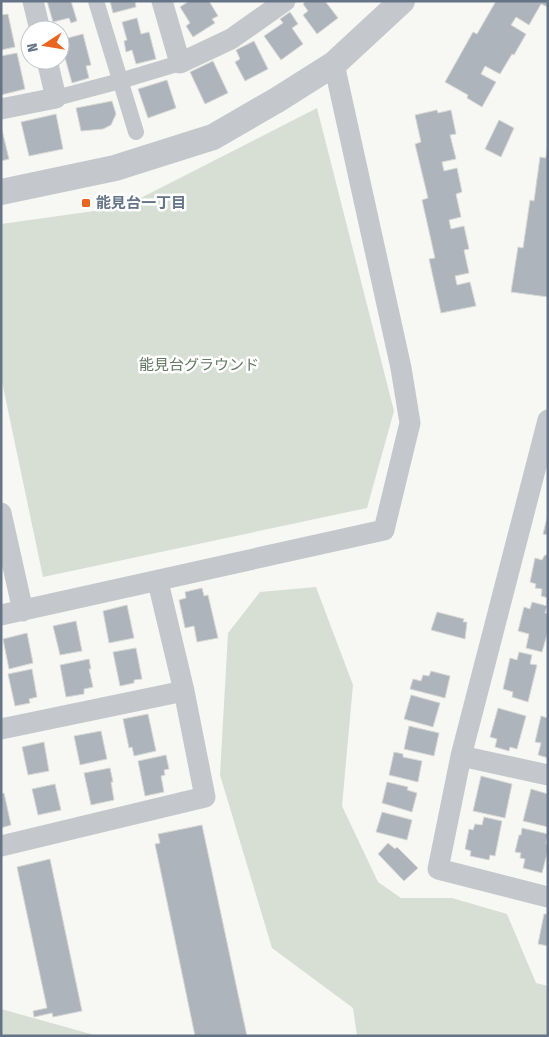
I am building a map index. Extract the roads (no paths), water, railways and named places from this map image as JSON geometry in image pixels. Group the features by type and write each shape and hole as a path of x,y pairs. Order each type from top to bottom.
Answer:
{"street":[{"path":"33,1 38,20"},
{"path":"96,1 136,132"},
{"path":"162,1 180,63"},
{"path":"1,110 56,98 180,63 231,39 285,1"},
{"path":"1,192 116,168 213,137 334,64 402,1"},
{"path":"1,615 158,582 384,530 410,423 401,368 334,64"},
{"path":"49,70 56,98"},
{"path":"547,427 461,756 438,869 548,897"},
{"path":"1,514 22,611"},
{"path":"1,846 205,797 184,691 158,582"},
{"path":"1,729 184,691"},
{"path":"461,756 548,775"}],"place":[{"name":"能見台一丁目","path":"86,203"}],"park label":[{"name":"能見台グラウンド","path":"199,365"}]}
